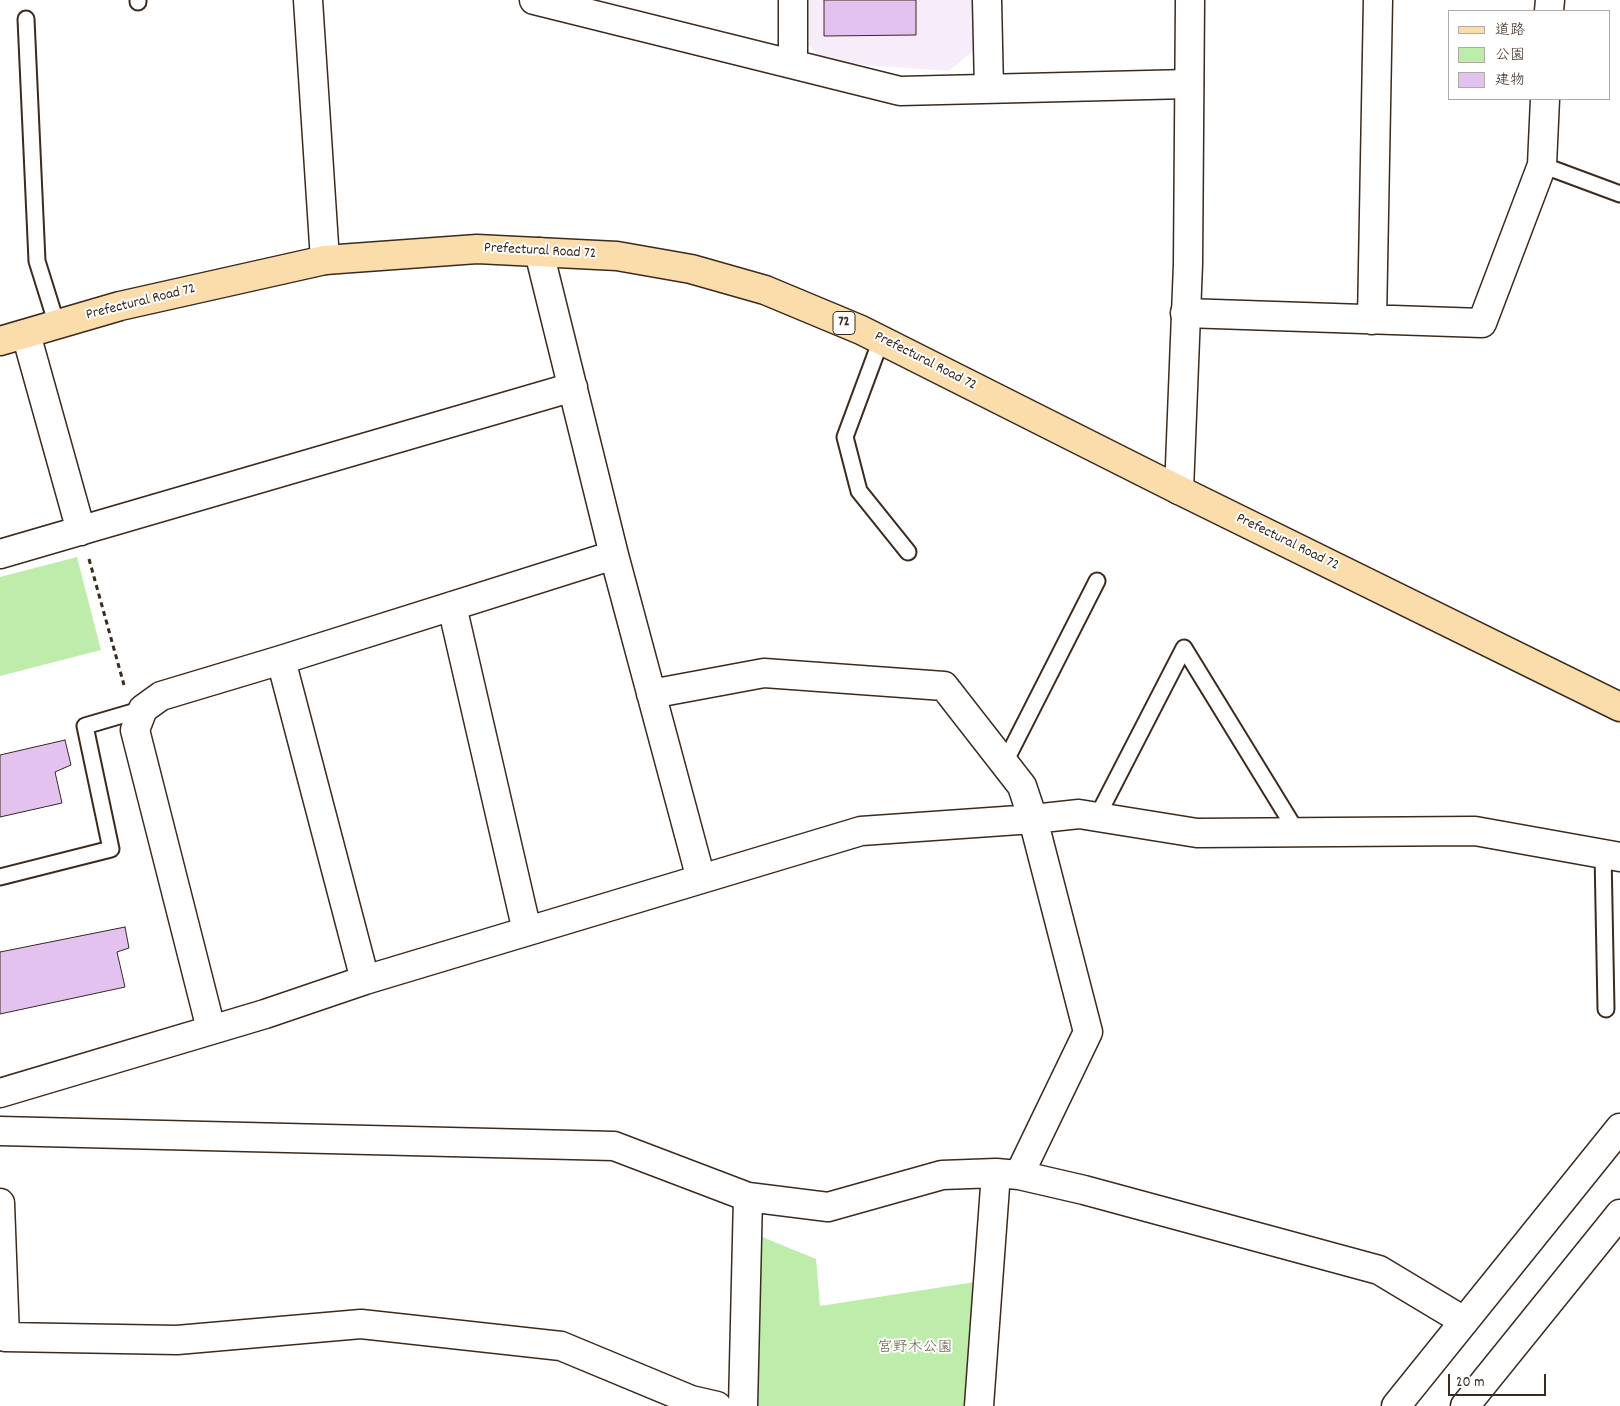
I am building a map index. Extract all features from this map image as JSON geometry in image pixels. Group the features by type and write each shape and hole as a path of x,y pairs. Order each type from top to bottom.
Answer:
{"main road":[{"name":"Prefectural Road 72","path":"0,341 57,326 120,306 324,260 477,249 617,256 691,269 765,290 861,330 1179,490 1620,707"}],"street":[{"path":"308,0 324,260"},
{"path":"534,0 600,8 793,64 900,90 1189,84"},
{"path":"793,0 793,64"},
{"path":"987,0 989,89"},
{"path":"1179,490 1186,313 1190,0"},
{"path":"1372,320 1378,0"},
{"path":"1186,313 1482,323 1542,165 1545,100"},
{"path":"539,252 614,555 701,879"},
{"path":"26,334 81,531"},
{"path":"0,554 573,387"},
{"path":"211,1029 135,730 143,709 161,696 614,555"},
{"path":"452,606 527,931"},
{"path":"281,660 365,980"},
{"path":"651,694 764,673 944,686 1022,786 1033,819 1088,1032 1008,1174 979,1406"},
{"path":"0,1093 265,1014 365,980 861,831 1079,814 1197,833 1475,831 1612,855"},
{"path":"1396,1406 1620,1128"},
{"path":"0,1131 614,1146 748,1197 828,1206 942,1174 1008,1174 1093,1193 1379,1270 1464,1321"},
{"path":"743,1406 748,1197"},
{"path":"0,1203 2,1338 177,1340 361,1324 561,1346 691,1400 716,1406"},
{"path":"1465,1406 1620,1214"}],"lane":[{"path":"26,19 38,261 57,326"},
{"path":"1542,165 1620,194"},
{"path":"881,340 845,437 859,491 908,552"},
{"path":"1004,764 1097,580"},
{"path":"1097,817 1184,648 1297,832"},
{"path":"0,877 111,849 84,726 143,709"},
{"path":"1606,1009 1612,855"}],"path":[{"path":"81,531 125,687 143,709"}],"shaded area":[{"path":"809,0 975,0 974,50 949,71 825,62 809,45"}],"green space":[{"path":"77,557 101,650 0,676 0,577"},
{"name":"宮野木公園","path":"755,1234 816,1259 820,1306 975,1282 972,1406 756,1406"}],"building":[{"path":"824,0 916,0 916,35 824,36"},
{"path":"65,740 71,765 55,772 62,803 0,817 0,755"},
{"path":"125,927 129,948 117,952 125,987 0,1014 0,952"}]}
